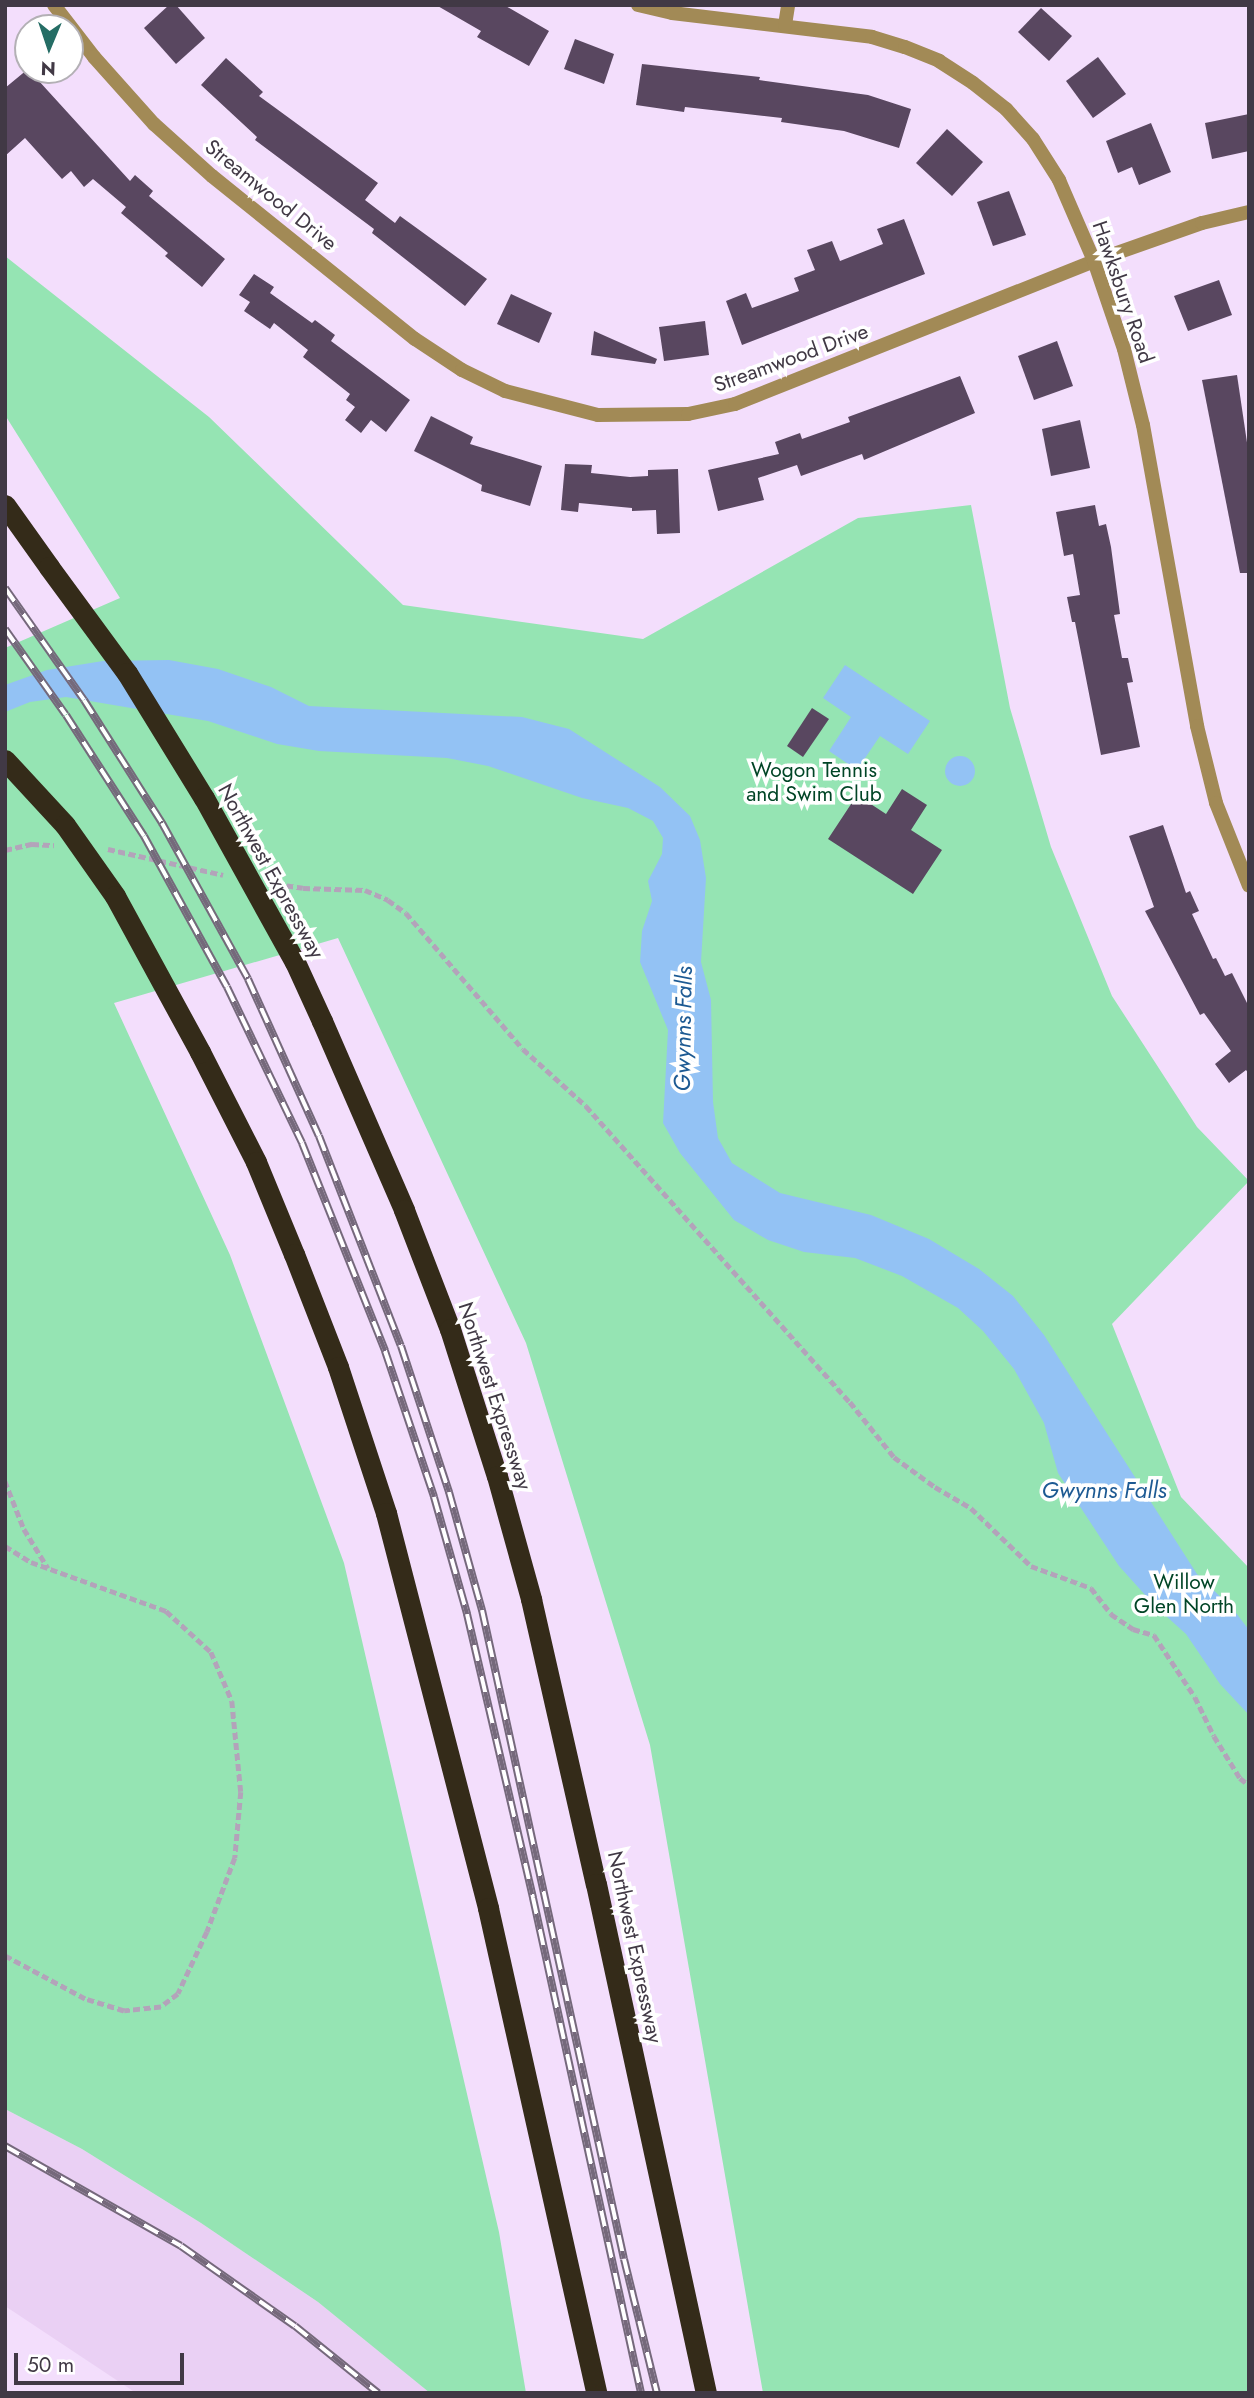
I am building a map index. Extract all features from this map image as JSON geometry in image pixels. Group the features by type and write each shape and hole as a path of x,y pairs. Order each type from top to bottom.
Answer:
{"highway":[{"name":"Northwest Expressway","path":"5,505 127,673 204,798 295,962 404,1210 450,1329 497,1476 531,1599 587,1843 706,2393"},
{"path":"5,760 65,825 115,896 256,1162 338,1367 386,1513 488,1908 596,2393"}],"street":[{"name":"Streamwood Drive","path":"54,5 94,57 155,124 212,176 415,339 484,380 552,405 598,415 688,414 735,404 1094,261 1202,223 1249,212"},
{"name":"Hawksbury Road","path":"638,5 672,13 872,37 905,47 939,61 972,83 1006,109 1033,139 1059,180 1094,261 1124,349 1143,425 1197,726 1216,803 1249,886"},
{"path":"785,25 788,5"}],"path":[{"path":"5,850 32,844 57,845"},
{"path":"105,849 225,875"},
{"path":"264,882 303,888 365,890 388,900 405,913 523,1049 586,1106 850,1402 894,1457 935,1487 971,1508 1031,1566 1091,1588 1111,1614 1133,1629 1154,1635 1195,1697 1214,1736 1240,1778 1249,1786"},
{"path":"5,1481 24,1530 49,1568"},
{"path":"5,1546 49,1568 166,1611 211,1652 232,1701 241,1792 235,1858 207,1932 178,1994 161,2007 124,2011 85,1999 5,1956"}],"shaded area":[{"path":"5,2109 82,2149 201,2223 318,2302 430,2393 136,2393 5,2306"}],"green space":[{"path":"5,256 209,417 403,605 643,639 858,518 971,505 1010,708 1051,847 1112,996 1197,1127 1249,1181 1112,1324 1181,1497 1249,1568 1249,2393 763,2393 650,1745 526,1343 338,938 114,1003 230,1255 344,1563 499,2232 526,2393 430,2393 318,2302 201,2223 82,2149 5,2109 5,648 120,598 5,415"}],"water":[{"name":"Gwynns Falls","path":"169,660 218,669 271,687 309,706 522,717 569,729 660,787 690,816 700,840 706,878 701,962 711,1000 713,1102 718,1138 732,1163 780,1193 871,1215 929,1239 979,1269 1013,1296 1044,1335 1197,1574 1233,1609 1249,1630 1249,1715 1220,1684 1186,1634 1156,1607 1119,1566 1058,1473 1044,1423 1014,1369 983,1331 958,1308 902,1276 855,1258 804,1252 768,1240 734,1220 680,1153 663,1123 668,1030 640,962 642,931 652,901 648,881 662,854 663,838 653,821 628,808 582,798 488,766 447,758 319,751 277,744 208,721 66,697 30,702 5,712 5,685 47,670 103,661"},
{"path":"845,665 930,721 908,754 880,736 857,770 829,751 851,717 823,698"},
{"path":"960,756 966,757 974,765 974,777 966,785 960,786 954,785 946,777 945,771 946,765 954,757"}],"building":[{"path":"169,5 176,5 205,38 176,64 144,28"},
{"path":"436,5 504,5 549,31 529,66 477,37 481,31"},
{"path":"1041,8 1072,36 1049,61 1018,32"},
{"path":"575,39 614,54 604,84 564,69"},
{"path":"1098,57 1126,94 1093,118 1066,81"},
{"path":"226,58 263,92 259,96 378,183 365,200 395,223 400,216 487,279 465,306 372,233 374,229 255,140 257,137 201,85"},
{"path":"642,64 760,77 759,80 868,95 911,109 899,148 844,131 781,122 782,118 685,107 684,112 636,105"},
{"path":"14,81 14,84 42,84 130,181 135,175 153,191 149,196 225,259 202,287 165,256 168,253 121,213 126,207 93,179 84,187 71,171 62,179 25,138 5,156 5,88"},
{"path":"1249,114 1249,151 1212,159 1205,123"},
{"path":"1151,123 1171,172 1139,185 1132,167 1118,173 1106,141"},
{"path":"947,129 983,162 952,196 916,163"},
{"path":"1009,191 1026,235 993,246 977,202"},
{"path":"904,219 925,274 742,345 726,301 746,293 752,308 799,291 794,278 815,270 807,250 832,241 840,261 883,244 877,229"},
{"path":"254,274 274,287 270,293 312,323 315,320 335,335 331,341 410,400 386,432 371,420 361,433 345,420 355,407 346,400 350,394 303,357 308,350 274,323 270,329 244,311 250,302 239,295"},
{"path":"1219,280 1232,315 1188,331 1174,296"},
{"path":"511,294 552,313 539,343 497,324"},
{"path":"705,321 709,355 664,361 659,327"},
{"path":"594,331 657,359 655,364 591,355"},
{"path":"1057,341 1073,386 1034,400 1018,356"},
{"path":"1237,375 1249,456 1249,573 1240,573 1202,380"},
{"path":"960,376 975,413 864,460 862,454 801,476 797,465 758,478 764,500 718,511 708,470 779,454 775,442 800,433 802,439 850,422 848,417"},
{"path":"431,416 473,437 470,444 542,466 530,506 481,491 482,485 414,451"},
{"path":"1080,420 1090,468 1051,476 1042,429"},
{"path":"565,464 592,465 591,473 630,477 648,476 648,470 678,469 680,533 657,534 656,510 632,511 632,508 579,503 578,512 561,510"},
{"path":"1095,505 1099,526 1106,524 1111,547 1120,614 1114,615 1122,658 1128,658 1133,682 1127,683 1140,747 1101,755 1075,622 1072,622 1067,597 1080,595 1073,554 1064,556 1056,512"},
{"path":"812,708 829,719 803,757 787,746"},
{"path":"902,789 927,805 911,830 942,850 913,894 828,839 857,795 886,814"},
{"path":"1163,825 1186,893 1190,891 1199,911 1192,914 1213,959 1216,958 1225,976 1232,973 1249,1007 1249,1074 1246,1070 1229,1083 1215,1064 1231,1051 1204,1013 1200,1015 1145,911 1154,907 1129,836"}],"railway":[{"path":"5,588 84,700 162,823 248,979 319,1136 401,1346 449,1492 482,1610 624,2259 657,2393"},
{"path":"5,629 66,715 144,836 227,987 302,1143 385,1351 434,1497 467,1614 533,1898 641,2393"},
{"path":"5,2146 181,2246 295,2326 378,2393"}],"park label":[{"name":"Wogon Tennis and Swim Club","path":"814,782"},
{"name":"Willow Glen North","path":"1184,1594"}]}
